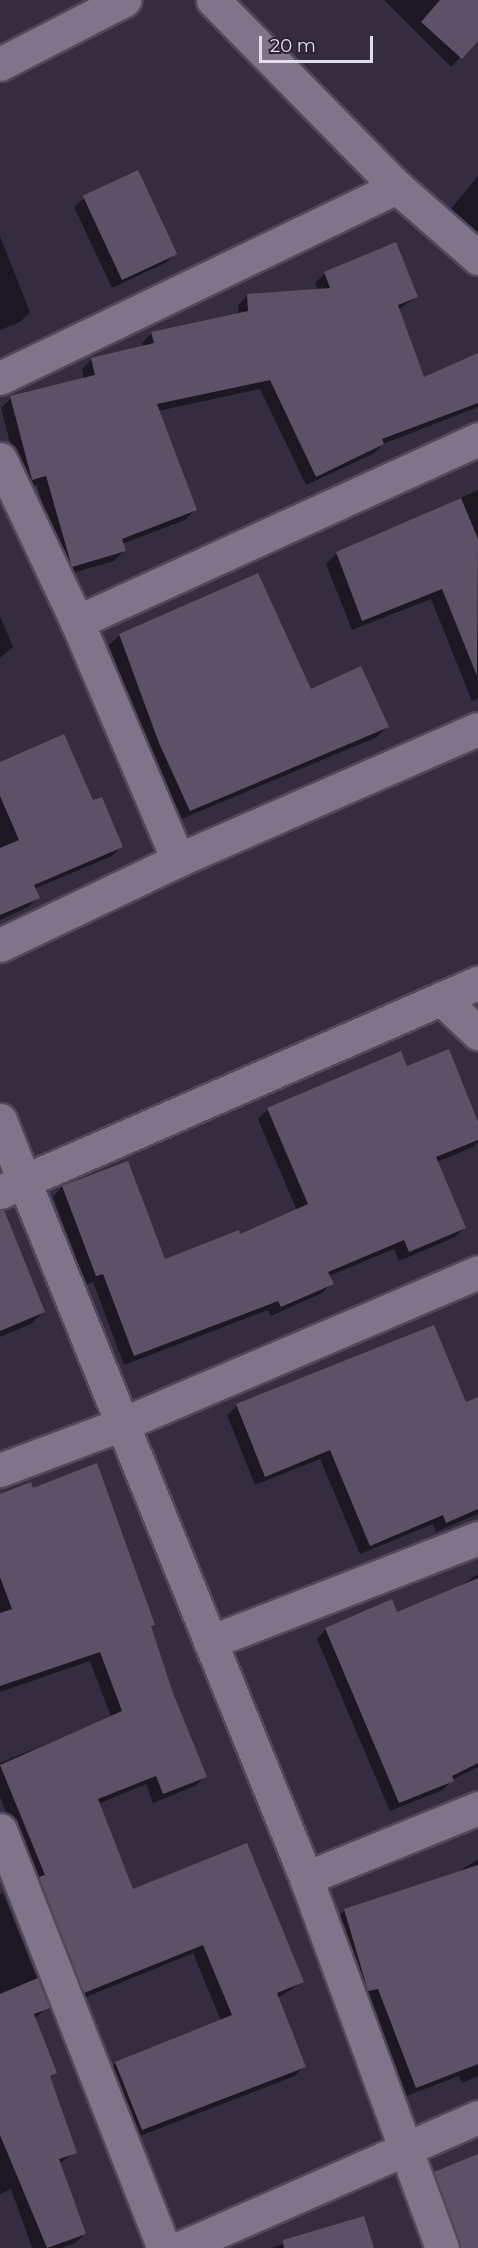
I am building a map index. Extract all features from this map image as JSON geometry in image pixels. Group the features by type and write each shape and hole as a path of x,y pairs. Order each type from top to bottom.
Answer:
{"street":[{"path":"0,64 124,0"},
{"path":"213,0 397,187 478,258"},
{"path":"0,378 397,187"},
{"path":"77,622 478,439"},
{"path":"0,459 77,622 178,861"},
{"path":"0,945 178,861 478,729"},
{"path":"12,1186 478,983"},
{"path":"442,999 478,1033"},
{"path":"0,1120 12,1186 120,1425 306,1878 442,2248"},
{"path":"0,1470 120,1425 478,1272"},
{"path":"210,1642 478,1538"},
{"path":"306,1878 478,1808"},
{"path":"0,1830 164,2248"},
{"path":"180,2248 478,2117"}],"building":[{"path":"440,0 478,0 478,41 462,59 421,22"},
{"path":"138,170 177,254 122,280 83,196"},
{"path":"396,242 418,297 398,305 424,377 478,353 478,403 382,439 384,444 316,477 270,380 157,404 197,510 122,539 126,551 72,567 46,476 32,480 10,396 95,375 91,358 154,343 151,332 248,311 247,294 330,288 324,272"},
{"path":"461,498 478,539 477,676 442,589 362,621 336,552"},
{"path":"258,573 311,689 361,666 389,727 190,811 159,743 119,634"},
{"path":"64,734 93,800 102,797 123,847 34,885 40,898 0,915 0,848 19,840 0,796 0,762"},
{"path":"449,1049 478,1122 478,1140 436,1157 466,1228 409,1252 404,1240 328,1272 334,1284 281,1307 278,1301 134,1356 103,1274 96,1276 62,1186 128,1161 165,1259 239,1230 240,1234 308,1204 267,1108 401,1051 407,1066"},
{"path":"0,1210 4,1210 45,1312 0,1331"},
{"path":"434,1325 466,1402 478,1397 478,1509 446,1523 443,1515 370,1546 330,1450 265,1477 236,1404"},
{"path":"97,1463 155,1625 151,1626 173,1693 207,1777 163,1794 156,1776 98,1799 133,1889 247,1843 304,1982 277,1993 306,2067 142,2130 115,2062 232,2015 203,1945 84,1993 39,1877 45,1875 0,1765 122,1711 100,1652 0,1686 0,1613 12,1609 0,1577 0,1494 31,1482 33,1488"},
{"path":"478,1578 478,1763 452,1776 454,1781 399,1803 325,1628 392,1599 397,1612"},
{"path":"478,1865 478,2064 416,2088 378,1989 368,1991 344,1909"},
{"path":"38,1978 50,2008 34,2014 57,2073 50,2076 77,2153 59,2159 86,2234 47,2248 0,2135 0,1994"},
{"path":"478,2154 478,2248 461,2248 434,2172"},
{"path":"364,2216 374,2248 284,2248 283,2240"}]}
